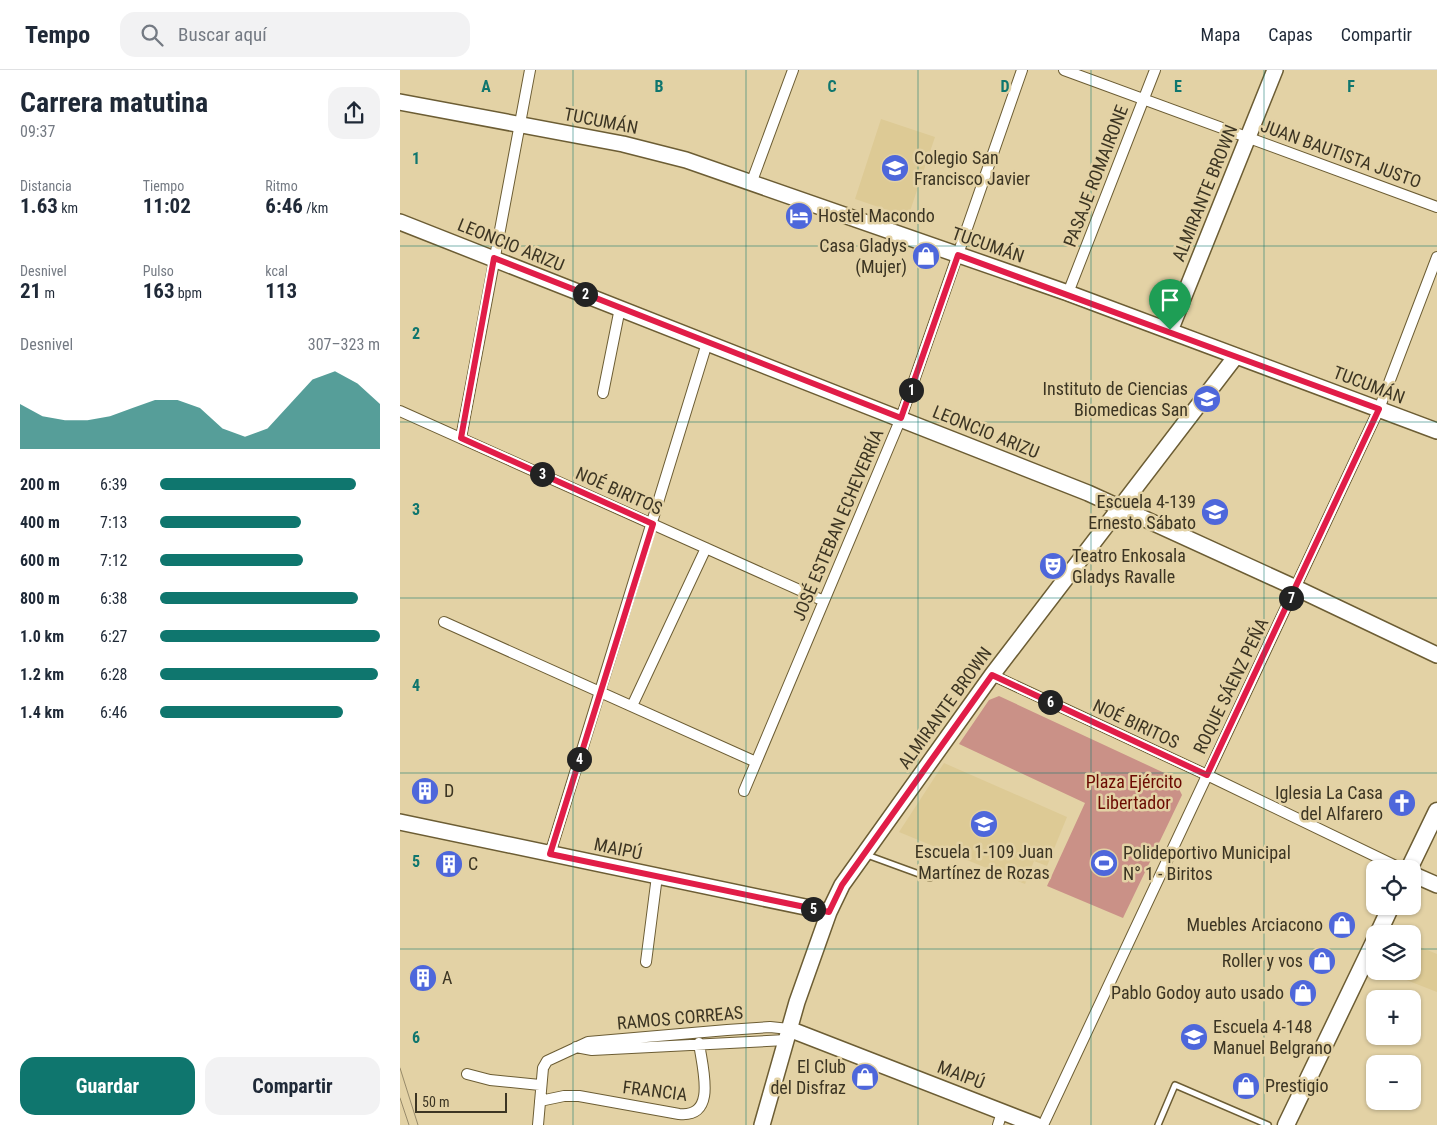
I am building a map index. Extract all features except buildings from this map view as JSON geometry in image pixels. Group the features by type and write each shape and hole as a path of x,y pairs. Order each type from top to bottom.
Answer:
{"main road":[{"path":"1414,860 1437,811"},
{"path":"1286,1125 1366,959"}],"street":[{"path":"461,438 530,70"},
{"path":"752,182 793,70"},
{"name":"JOSÉ ESTEBAN ECHEVERRÍA","path":"744,791 901,418 1022,70"},
{"name":"JUAN BAUTISTA JUSTO","path":"1064,70 1437,207"},
{"name":"PASAJE ROMAIRONE","path":"1068,293 1155,70"},
{"name":"ALMIRANTE BROWN","path":"1170,330 1275,70"},
{"name":"TUCUMÁN","path":"400,102 519,123 643,148 752,182 1170,330 1437,431"},
{"name":"LEONCIO ARIZU","path":"400,222 901,418 1119,507 1437,655"},
{"name":"ROQUE SÁENZ PEÑA","path":"1043,1125 1379,409 1437,257"},
{"path":"603,393 620,308"},
{"path":"550,854 599,691 653,524 707,343"},
{"name":"ALMIRANTE BROWN","path":"762,1125 787,1035 829,912 838,892 863,854 992,675 1236,356"},
{"name":"NOÉ BIRITOS","path":"400,411 824,601"},
{"path":"632,706 706,548"},
{"path":"444,622 756,762"},
{"name":"NOÉ BIRITOS","path":"992,675 1383,860"},
{"name":"MAIPÚ","path":"400,822 829,912"},
{"path":"646,962 657,876"},
{"path":"1421,878 1437,885"},
{"name":"RAMOS CORREAS","path":"540,1085 542,1068 547,1061 588,1042 770,1027 787,1035"},
{"name":"MAIPÚ","path":"787,1035 1000,1118 1036,1125"},
{"name":"RAMOS CORREAS","path":"575,1047 592,1050 699,1044 787,1035"},
{"name":"FRANCIA","path":"540,1101 564,1096 578,1096 679,1114 693,1113 702,1105 706,1097 699,1044"},
{"path":"467,1074 490,1080 540,1085 538,1125"}],"lane":[{"path":"863,854 930,878"},
{"path":"1158,1125 1175,1085 1265,1124"}],"shaded area":[{"name":"Colegio San Francisco Javier","path":"881,119 935,137 908,217 855,199"},
{"name":"Escuela 1-109 Juan Martínez de Rozas","path":"944,763 1067,817 1047,866 1034,861 1025,884 899,832"},
{"path":"1421,947 1437,954 1437,992 1406,980 1421,980"}],"green space":[{"name":"Plaza Ejército Libertador","path":"999,696 1173,777 1182,795 1123,918 1047,886 1085,803 959,744 989,700"}],"tram line":[{"path":"400,1068 418,1125"},
{"path":"400,1098 409,1125"}],"place":[{"name":"Colegio San Francisco Javier","path":"895,168"},
{"name":"Hostel Macondo","path":"799,216"},
{"name":"Casa Gladys (Mujer)","path":"926,256"},
{"name":"Instituto de Ciencias Biomedicas San","path":"1207,399"},
{"name":"Escuela 4-139 Ernesto Sábato","path":"1215,512"},
{"name":"Teatro Enkosala Gladys Ravalle","path":"1053,566"},
{"name":"D","path":"425,791"},
{"name":"Iglesia La Casa del Alfarero","path":"1402,803"},
{"name":"Escuela 1-109 Juan Martínez de Rozas","path":"984,824"},
{"name":"Polideportivo Municipal N° 1 - Biritos","path":"1104,863"},
{"name":"C","path":"449,864"},
{"name":"Muebles Arciacono","path":"1342,925"},
{"name":"Roller y vos","path":"1322,961"},
{"name":"A","path":"423,978"},
{"name":"Pablo Godoy auto usado","path":"1303,993"},
{"name":"Escuela 4-148 Manuel Belgrano","path":"1194,1037"},
{"name":"El Club del Disfraz","path":"865,1077"},
{"name":"Prestigio","path":"1246,1086"}],"route":[{"path":"958,255 1170,330 1379,409 1207,775 992,675 863,854 842,885 829,912 550,854 599,691 653,524 461,438 494,258 901,418 958,255"}]}
